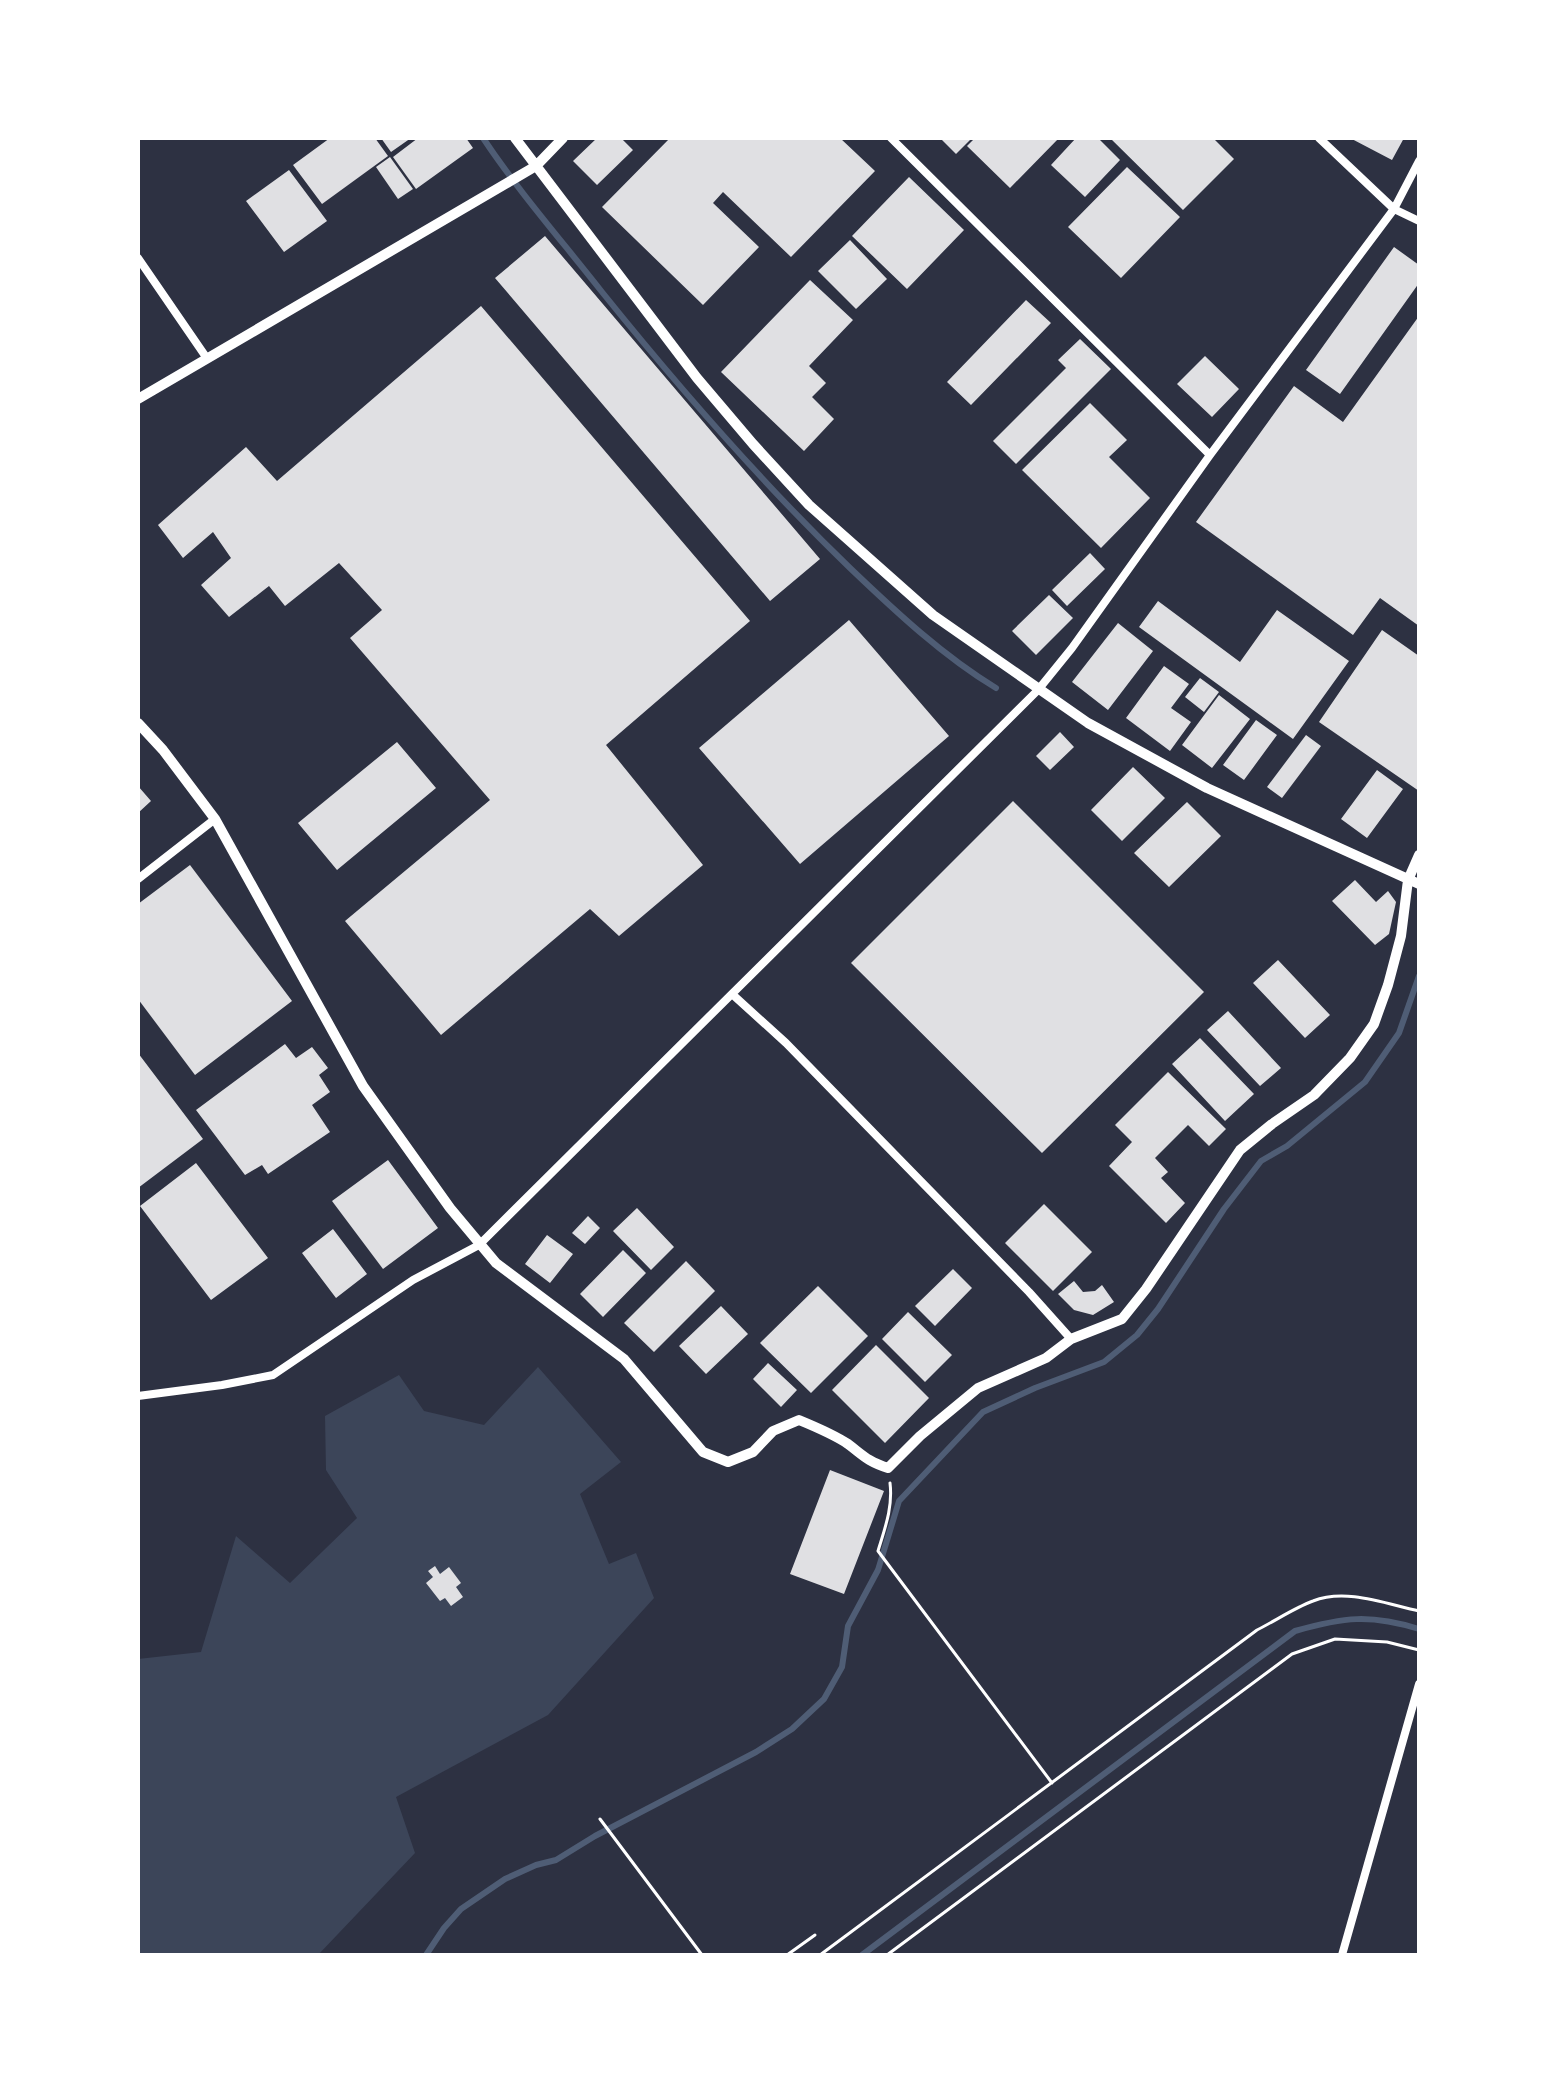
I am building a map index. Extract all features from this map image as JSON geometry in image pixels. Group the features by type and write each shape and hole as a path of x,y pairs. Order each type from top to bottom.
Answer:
{"street":[{"path":"515,138 697,378 809,505 933,615 1088,723 1207,788 1419,884"},
{"path":"138,399 536,166 563,138"},
{"path":"891,138 1210,455"},
{"path":"1319,138 1394,209 1419,221"},
{"path":"138,1396 273,1375 413,1280 479,1245 1038,690 1394,209 1419,161"},
{"path":"138,258 206,357"},
{"path":"138,723 163,750 215,819 363,1086 479,1245 507,1271 624,1359 703,1452 728,1462 753,1452 773,1431 799,1420 826,1431 869,1462 888,1468 920,1436 978,1388 1046,1358 1071,1339 1122,1319 1146,1289 1240,1150 1314,1095 1350,1058 1374,1024 1401,936 1408,880 1419,855"},
{"path":"138,879 215,819"},
{"path":"732,994 786,1043 1071,1339"},
{"path":"1342,1955 1419,1684"}],"path":[{"path":"888,1468 892,1497 878,1551 1052,1783"},
{"path":"820,1955 1257,1630 1313,1601 1334,1596 1362,1598 1419,1611"},
{"path":"887,1955 1292,1654 1335,1639 1387,1642 1419,1650"},
{"path":"600,1819 702,1955"},
{"path":"787,1955 815,1935"},
{"path":"896,1955 899,1945"}],"shaded area":[{"path":"538,1367 621,1462 580,1494 609,1564 636,1553 654,1598 548,1715 396,1797 415,1853 318,1955 138,1955 138,1659 201,1652 236,1536 290,1583 357,1518 326,1470 325,1416 399,1375 424,1411 484,1425"}],"building":[{"path":"330,138 375,138 388,156 322,204 293,165"},
{"path":"381,138 411,138 391,152"},
{"path":"418,138 466,138 473,148 416,189 393,157"},
{"path":"597,138 621,138 633,150 597,185 573,161"},
{"path":"670,138 840,138 875,171 791,257 723,192 713,203 759,247 703,305 602,207"},
{"path":"940,138 972,138 956,154"},
{"path":"975,138 1059,138 1010,188 967,146"},
{"path":"1076,138 1098,138 1120,160 1085,197 1051,165"},
{"path":"1110,138 1213,138 1234,159 1183,210"},
{"path":"1350,138 1404,138 1392,160"},
{"path":"390,157 413,189 398,199 376,167"},
{"path":"1127,167 1180,217 1121,278 1068,227"},
{"path":"289,170 327,221 284,252 246,201"},
{"path":"909,177 964,230 907,289 852,236"},
{"path":"545,236 820,559 770,601 495,278"},
{"path":"850,240 887,279 856,309 818,271"},
{"path":"1394,247 1419,265 1419,283 1340,394 1306,370"},
{"path":"810,280 853,320 809,366 826,383 812,397 834,419 804,451 721,372"},
{"path":"1026,300 1051,323 971,405 947,382"},
{"path":"481,306 750,621 606,745 703,865 619,936 590,909 441,1035 345,921 490,800 350,638 382,610 339,563 285,606 269,586 229,617 201,585 231,558 213,532 183,558 158,525 246,447 277,481"},
{"path":"1419,316 1419,626 1380,598 1353,635 1196,522 1294,386 1343,422"},
{"path":"1080,339 1111,369 1016,464 993,441 1066,368 1058,360"},
{"path":"1205,356 1239,389 1212,417 1177,384"},
{"path":"1090,403 1127,440 1109,457 1150,498 1101,548 1022,470"},
{"path":"1090,553 1105,569 1067,606 1052,590"},
{"path":"1049,595 1073,618 1036,655 1012,631"},
{"path":"1158,601 1240,662 1277,610 1349,661 1293,739 1139,627"},
{"path":"849,620 949,736 800,864 699,748"},
{"path":"1118,623 1153,651 1108,710 1072,682"},
{"path":"1382,630 1419,656 1419,791 1319,722"},
{"path":"1164,666 1189,684 1171,708 1191,722 1170,751 1126,718"},
{"path":"1200,678 1219,692 1204,712 1185,697"},
{"path":"1219,695 1250,719 1212,768 1182,745"},
{"path":"1256,720 1277,735 1244,780 1223,765"},
{"path":"1060,732 1074,747 1050,770 1036,756"},
{"path":"1306,735 1321,746 1282,798 1267,787"},
{"path":"397,742 436,788 337,870 298,823"},
{"path":"1133,767 1165,798 1122,841 1091,810"},
{"path":"1377,770 1403,789 1367,838 1341,819"},
{"path":"138,786 151,801 138,813"},
{"path":"1013,801 1204,992 1042,1153 851,963"},
{"path":"1187,802 1221,836 1169,887 1134,853"},
{"path":"190,865 292,1001 195,1075 138,999 138,904"},
{"path":"1355,880 1376,902 1388,891 1396,902 1389,934 1375,945 1332,901"},
{"path":"1278,960 1330,1015 1305,1038 1253,983"},
{"path":"1228,1011 1281,1068 1260,1086 1207,1030"},
{"path":"1200,1038 1254,1094 1225,1121 1172,1064"},
{"path":"285,1044 296,1058 312,1047 328,1068 319,1075 330,1092 312,1105 330,1132 268,1174 262,1165 245,1175 196,1110"},
{"path":"138,1053 203,1139 138,1188"},
{"path":"1168,1072 1226,1129 1209,1146 1188,1125 1155,1158 1168,1172 1161,1178 1185,1203 1166,1223 1109,1166 1132,1142 1115,1125"},
{"path":"388,1160 438,1228 383,1269 332,1201"},
{"path":"196,1163 268,1258 211,1300 140,1206"},
{"path":"1044,1204 1092,1252 1053,1291 1005,1243"},
{"path":"637,1208 674,1247 651,1270 613,1231"},
{"path":"588,1216 600,1228 585,1244 572,1233"},
{"path":"333,1229 367,1274 336,1298 302,1253"},
{"path":"547,1235 573,1254 550,1283 525,1264"},
{"path":"623,1250 646,1273 603,1317 580,1294"},
{"path":"686,1261 715,1291 654,1352 624,1323"},
{"path":"953,1269 972,1288 935,1326 915,1306"},
{"path":"1074,1281 1083,1292 1095,1291 1102,1285 1114,1302 1093,1315 1074,1310 1058,1294"},
{"path":"818,1286 868,1336 811,1393 760,1343"},
{"path":"721,1306 748,1334 706,1374 679,1346"},
{"path":"908,1312 952,1355 925,1382 882,1339"},
{"path":"876,1345 929,1398 885,1443 832,1390"},
{"path":"768,1363 797,1390 781,1407 753,1379"},
{"path":"830,1470 884,1491 844,1594 790,1574"},
{"path":"435,1566 440,1574 449,1567 461,1583 456,1587 463,1597 451,1606 445,1598 440,1601 426,1583 433,1577 428,1571"}],"waterway":[{"path":"483,138 631,328 753,468 850,568 902,616 957,662 996,688"},
{"path":"426,1955 461,1909 505,1879 556,1860 595,1836 756,1752 792,1729 824,1699 842,1667 848,1626 878,1570 899,1501 983,1412 1104,1362 1137,1335 1261,1161 1287,1146 1365,1082 1399,1033 1419,976"},
{"path":"862,1955 1295,1631 1357,1619 1386,1621 1419,1629"}]}
